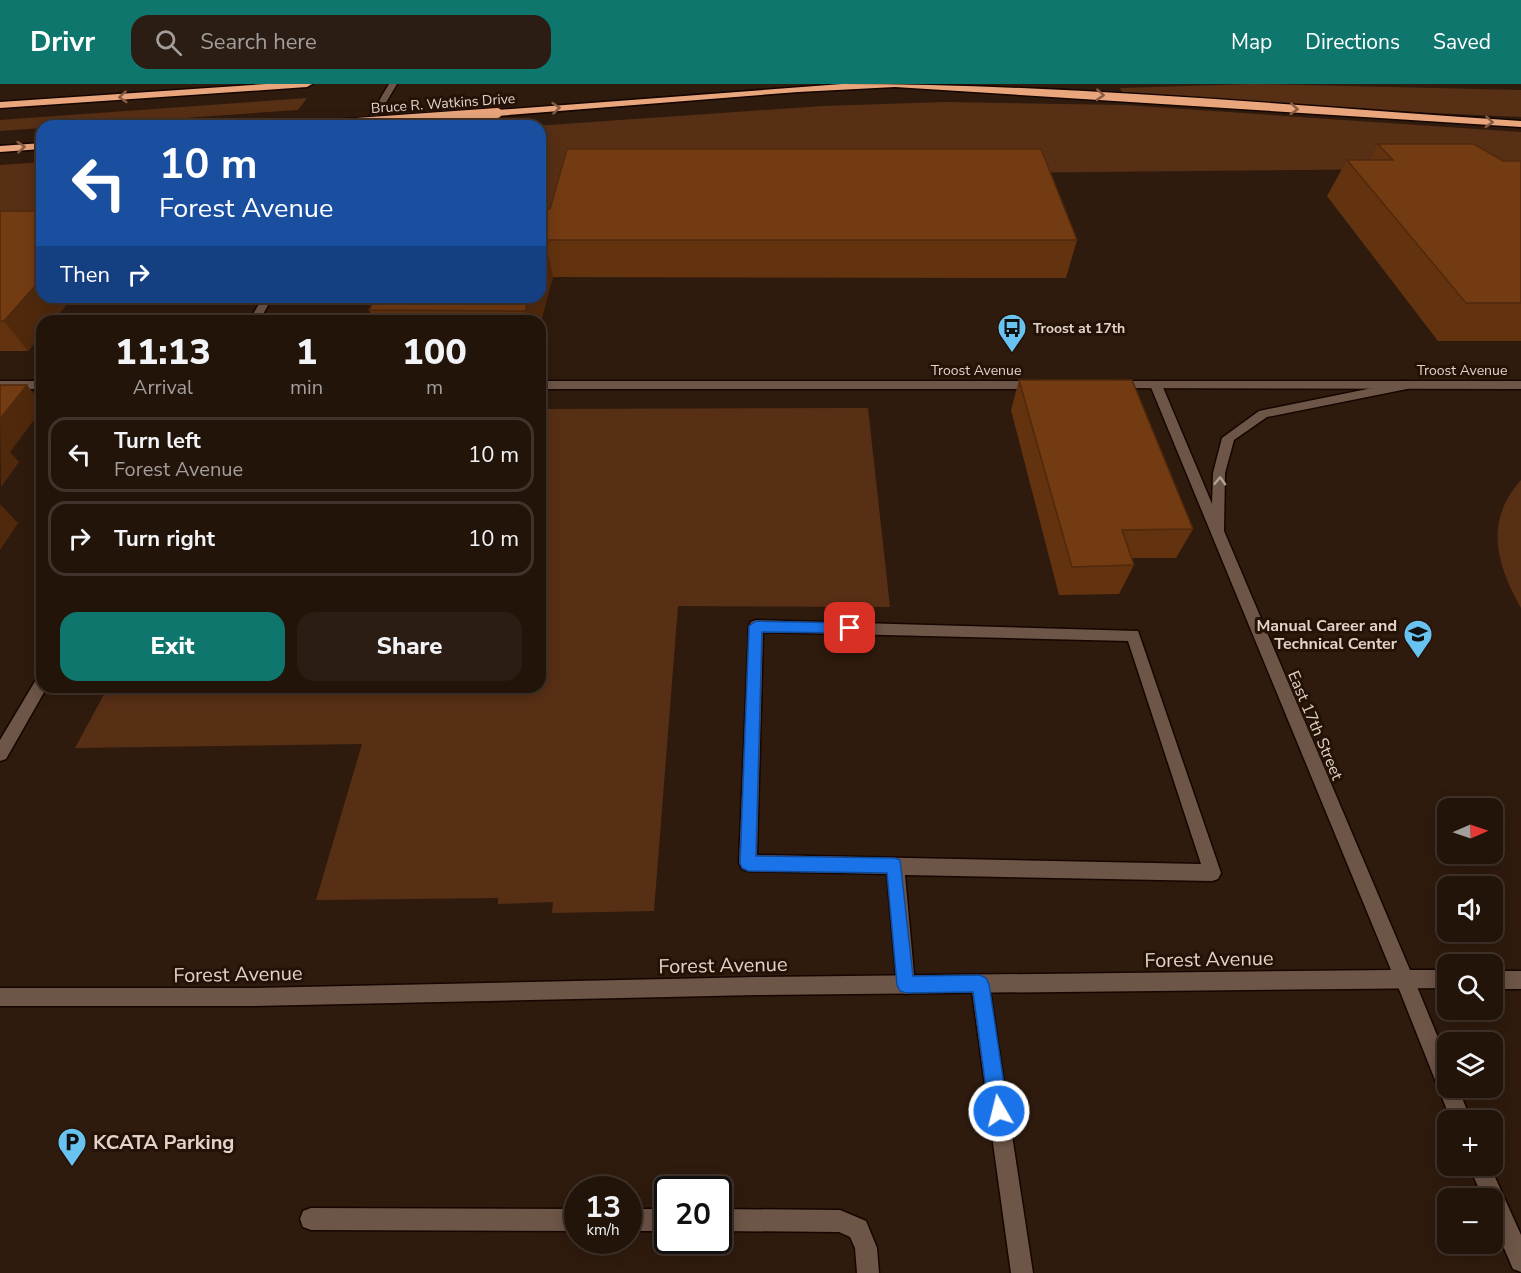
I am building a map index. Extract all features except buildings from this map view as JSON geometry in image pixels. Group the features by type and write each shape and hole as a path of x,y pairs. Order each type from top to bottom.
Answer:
{"highway":[{"path":"0,105 307,84"},
{"name":"Bruce R. Watkins Drive","path":"399,120 798,89 896,84 1521,124"},
{"path":"0,148 36,146"}],"street":[{"path":"372,120 393,84"},
{"path":"0,385 36,386"},
{"name":"Troost Avenue","path":"546,385 1048,385"},
{"name":"Troost Avenue","path":"1108,385 1521,385"},
{"name":"East 17th Street","path":"1155,385 1457,1110"},
{"path":"1218,539 1219,473 1228,438 1263,414 1407,385"},
{"path":"756,626 1133,635 1212,873 895,865 748,863 756,626"},
{"path":"0,754 36,692"},
{"path":"895,865 906,985"},
{"name":"Forest Avenue","path":"0,997 253,998 906,985 1437,979"},
{"path":"1503,980 1521,980"},
{"path":"980,984 1022,1273"},
{"path":"1484,1176 1521,1261"},
{"path":"312,1219 564,1220"},
{"path":"732,1220 840,1221 858,1229 866,1248 868,1273"}],"shaded area":[{"path":"1255,84 1521,90 1521,117 1390,111 1122,92 1120,88"},
{"path":"307,98 298,110 156,120 36,120 36,128 0,131 0,120"},
{"path":"946,102 1125,105 1521,132 1521,168 561,177 546,226 546,125 823,106"},
{"path":"36,162 36,227 0,227 0,165"},
{"path":"868,408 890,607 678,606 654,911 552,913 553,902 498,904 498,898 316,900 362,744 75,748 105,693 546,693 546,409"},
{"path":"1521,480 1521,608 1512,592 1500,559 1498,527 1509,495"}],"place":[{"name":"Troost at 17th","path":"1012,354"},
{"name":"Manual Career and Technical Center","path":"1418,660"},
{"name":"KCATA Parking","path":"72,1168"}],"route":[{"path":"850,628 756,626 748,863 895,865 906,985 980,984 999,1111"}]}
